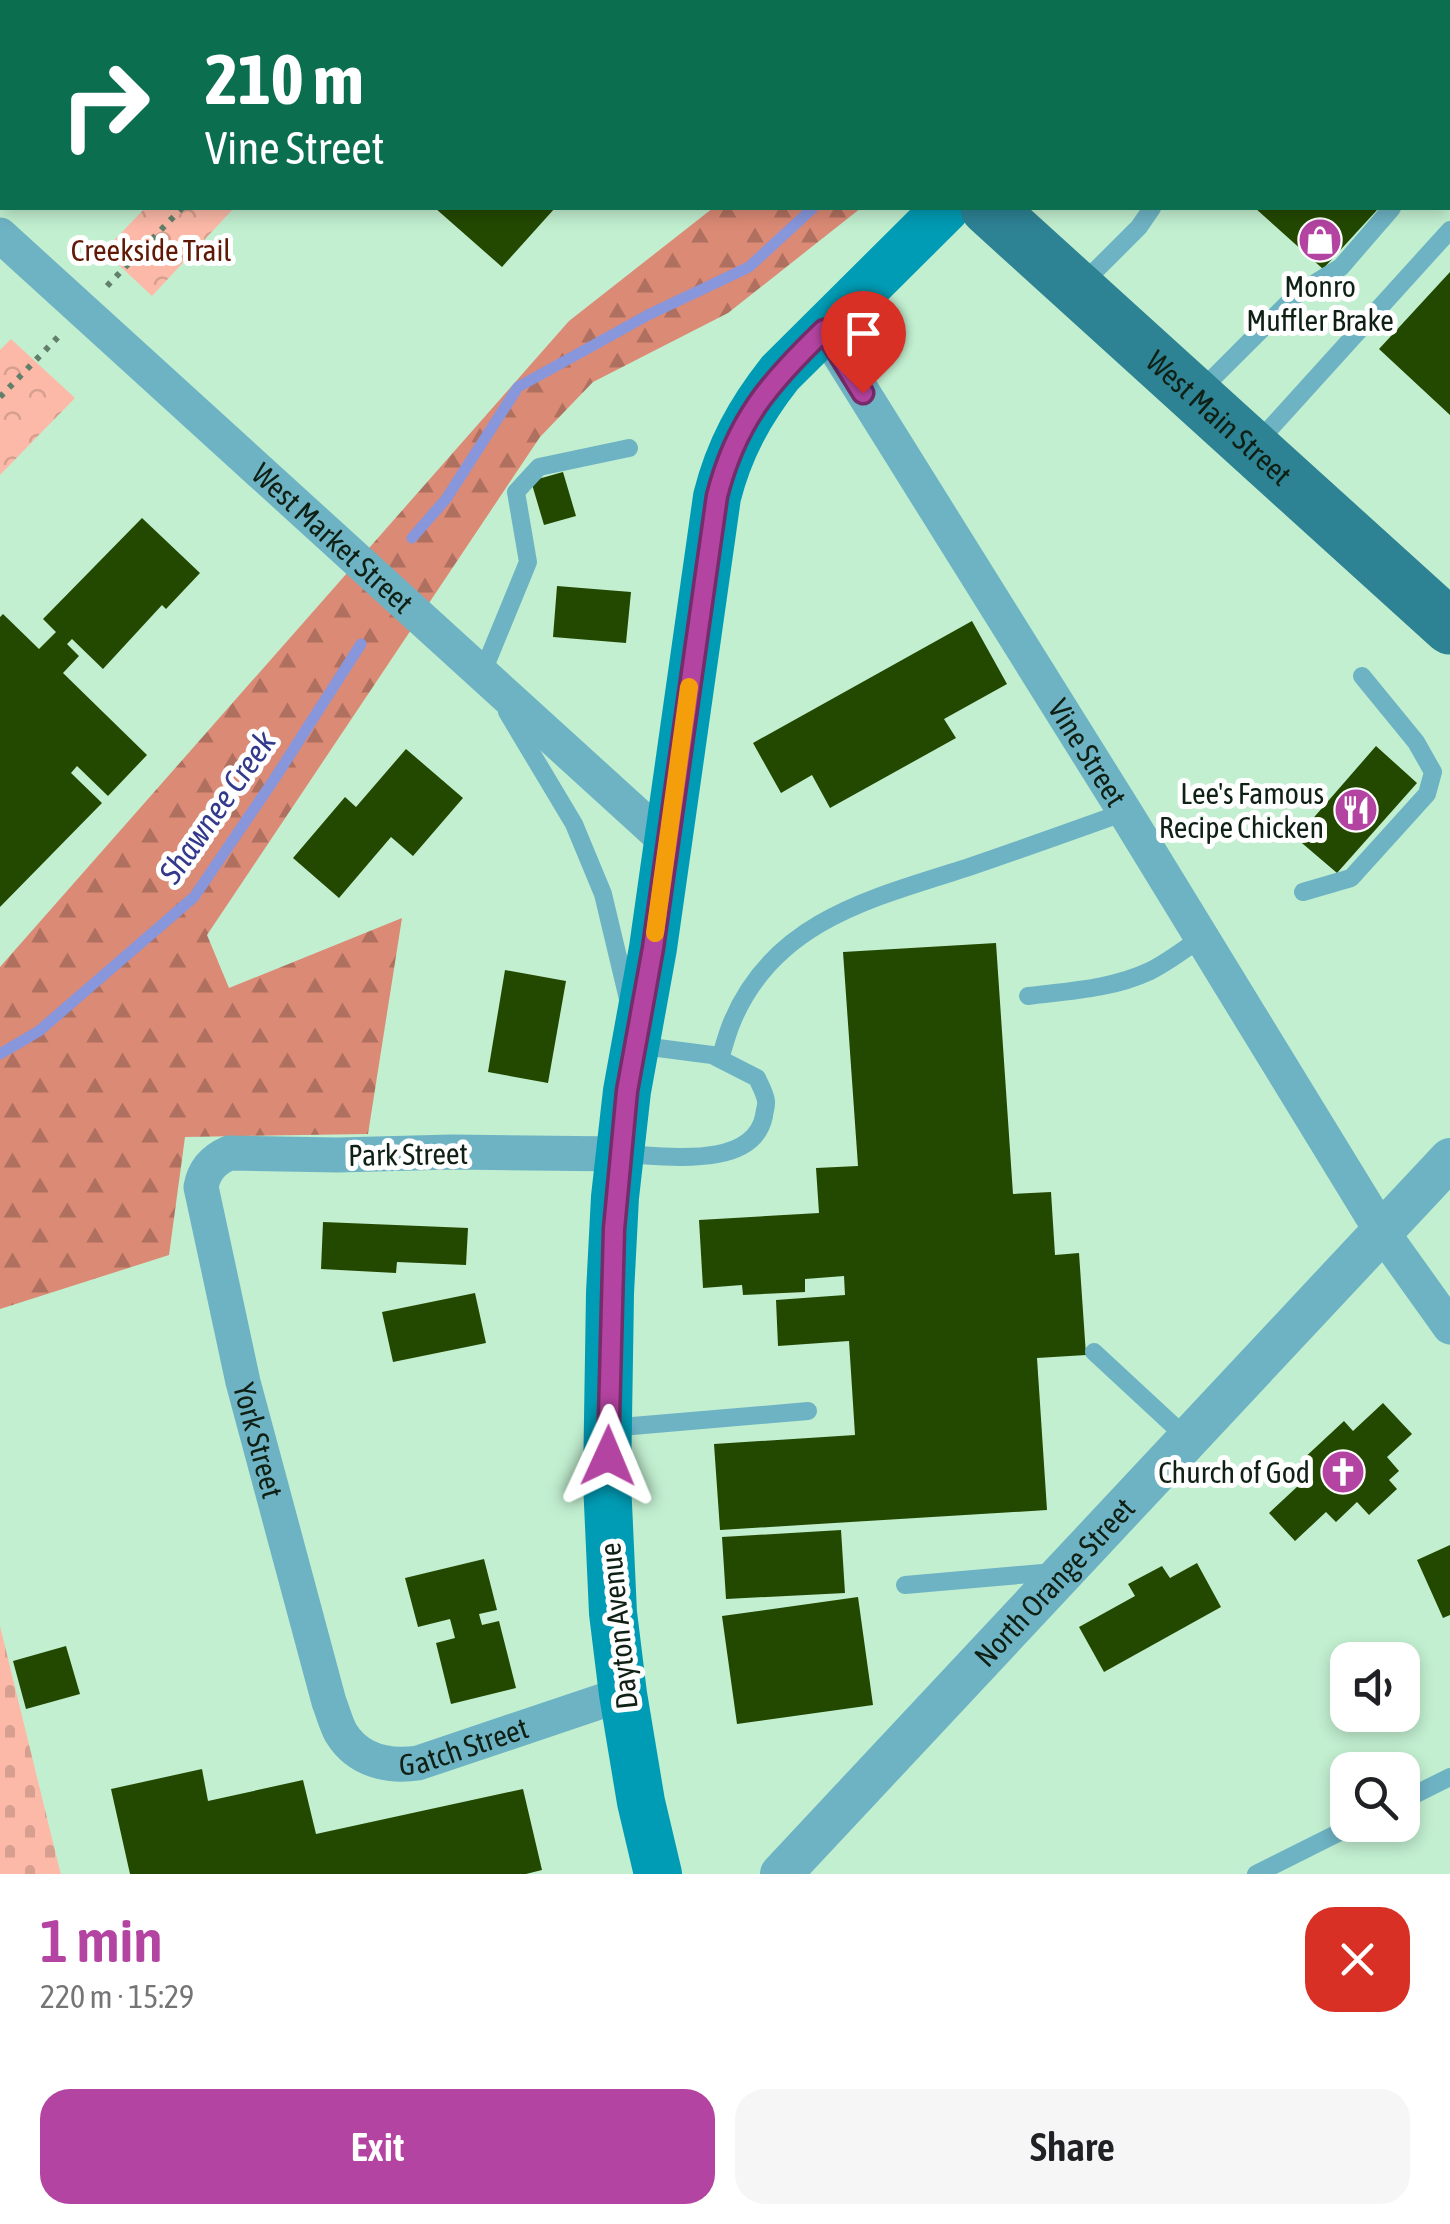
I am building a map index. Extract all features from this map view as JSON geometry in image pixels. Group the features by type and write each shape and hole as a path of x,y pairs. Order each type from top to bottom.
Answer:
{"main road":[{"name":"Dayton Avenue","path":"658,1874 623,1694 610,1560 610,1292 615,1197 627,1091 653,948 717,496 737,436 759,399 780,373 944,210"},
{"name":"West Main Street","path":"990,210 1450,627"}],"street":[{"name":"West Market Street","path":"0,234 667,842"},
{"name":"Vine Street","path":"824,330 1382,1232 1450,1326"},
{"name":"Park Street","path":"203,1173 229,1153 621,1154"},
{"name":"North Orange Street","path":"781,1874 1450,1160"},
{"name":"York Street","path":"203,1173 200,1187 244,1382 330,1702"},
{"name":"Gatch Street","path":"330,1702 341,1732 354,1749 374,1761 397,1766 418,1763 623,1694"}],"lane":[{"path":"1077,288 1126,240 1146,210"},
{"path":"1195,396 1296,295 1340,267 1390,210"},
{"path":"1253,448 1450,230"},
{"path":"621,1154 708,1156 744,1146 762,1126 767,1102 757,1078 720,1058 637,1039 604,894 574,824 482,674 528,562 516,492 539,466 628,448"},
{"path":"1302,892 1351,878 1428,794 1433,772 1416,742 1362,676"},
{"path":"720,1058 732,1022 766,966 830,916 860,902 1125,812"},
{"path":"1028,996 1124,980 1163,963 1202,937"},
{"path":"1094,1352 1189,1440"},
{"path":"608,1428 808,1411"},
{"path":"905,1584 1066,1570"},
{"path":"1420,1792 1450,1777"},
{"path":"1256,1874 1330,1837"}],"path":[{"path":"114,278 180,210"},
{"path":"0,397 48,348"}],"green space":[{"name":"Creekside Trail","path":"143,210 232,210 152,296 104,251"},
{"path":"710,210 858,210 728,313 593,382 540,437 207,935 229,988 402,918 368,1134 185,1137 169,1255 0,1309 0,967 569,321"},
{"path":"11,339 75,398 0,475 0,350"},
{"path":"0,1626 59,1867 61,1874 0,1874"}],"building":[{"path":"437,210 553,210 502,267"},
{"name":"Monro Muffler Brake","path":"1257,210 1377,210 1323,269"},
{"path":"1450,272 1450,415 1379,349"},
{"path":"563,472 576,516 544,525 531,481"},
{"path":"142,518 200,573 166,609 162,605 103,669 72,639 67,644 79,656 63,673 147,755 108,796 77,766 71,773 102,803 0,907 0,617 3,614 39,649 56,632 43,619"},
{"path":"557,586 631,592 626,643 553,637"},
{"path":"972,621 1007,684 944,719 956,738 830,808 812,775 781,793 753,743"},
{"name":"Lee's Famous Recipe Chicken","path":"1376,746 1417,783 1337,873 1296,838"},
{"path":"406,749 463,798 413,856 391,837 339,898 293,858 345,797 356,807"},
{"path":"996,943 1013,1194 1051,1192 1055,1255 1079,1253 1086,1355 1037,1358 1047,1510 720,1530 714,1444 855,1435 849,1341 778,1346 776,1300 845,1295 844,1276 805,1279 805,1292 743,1295 742,1285 703,1288 699,1220 819,1213 816,1168 858,1166 843,952"},
{"path":"505,970 566,981 548,1083 488,1072"},
{"path":"323,1222 468,1228 466,1265 397,1262 396,1273 321,1269"},
{"path":"475,1293 486,1343 393,1362 382,1312"},
{"name":"Church of God","path":"1383,1403 1412,1434 1387,1457 1399,1471 1389,1480 1397,1489 1369,1515 1357,1502 1336,1522 1326,1512 1295,1541 1269,1513 1298,1486 1287,1474 1344,1421 1353,1431"},
{"path":"841,1530 845,1593 726,1599 722,1537"},
{"path":"1450,1545 1450,1615 1443,1618 1417,1560"},
{"path":"484,1559 497,1610 479,1614 482,1625 499,1621 516,1688 451,1704 436,1643 455,1638 450,1619 418,1627 405,1578"},
{"path":"1197,1563 1221,1607 1104,1672 1079,1627 1135,1596 1128,1584 1162,1566 1170,1578"},
{"path":"858,1597 873,1705 737,1724 722,1616"},
{"path":"66,1646 80,1694 26,1709 13,1661"},
{"path":"202,1769 208,1801 303,1780 316,1834 523,1789 542,1870 526,1874 130,1874 111,1789"}],"waterway":[{"name":"Shawnee Creek","path":"412,538 446,499 518,387 648,315 749,267 811,210"},
{"name":"Shawnee Creek","path":"0,1054 39,1031 194,897 361,644"}],"slow traffic":[{"path":"655,933 689,687"}],"place":[{"name":"Monro Muffler Brake","path":"1320,240"},
{"name":"Lee's Famous Recipe Chicken","path":"1356,810"},
{"name":"Church of God","path":"1343,1472"}],"route":[{"path":"608,1456 610,1292 615,1197 627,1091 653,948 717,496 737,436 759,399 824,330 863,393"}]}
